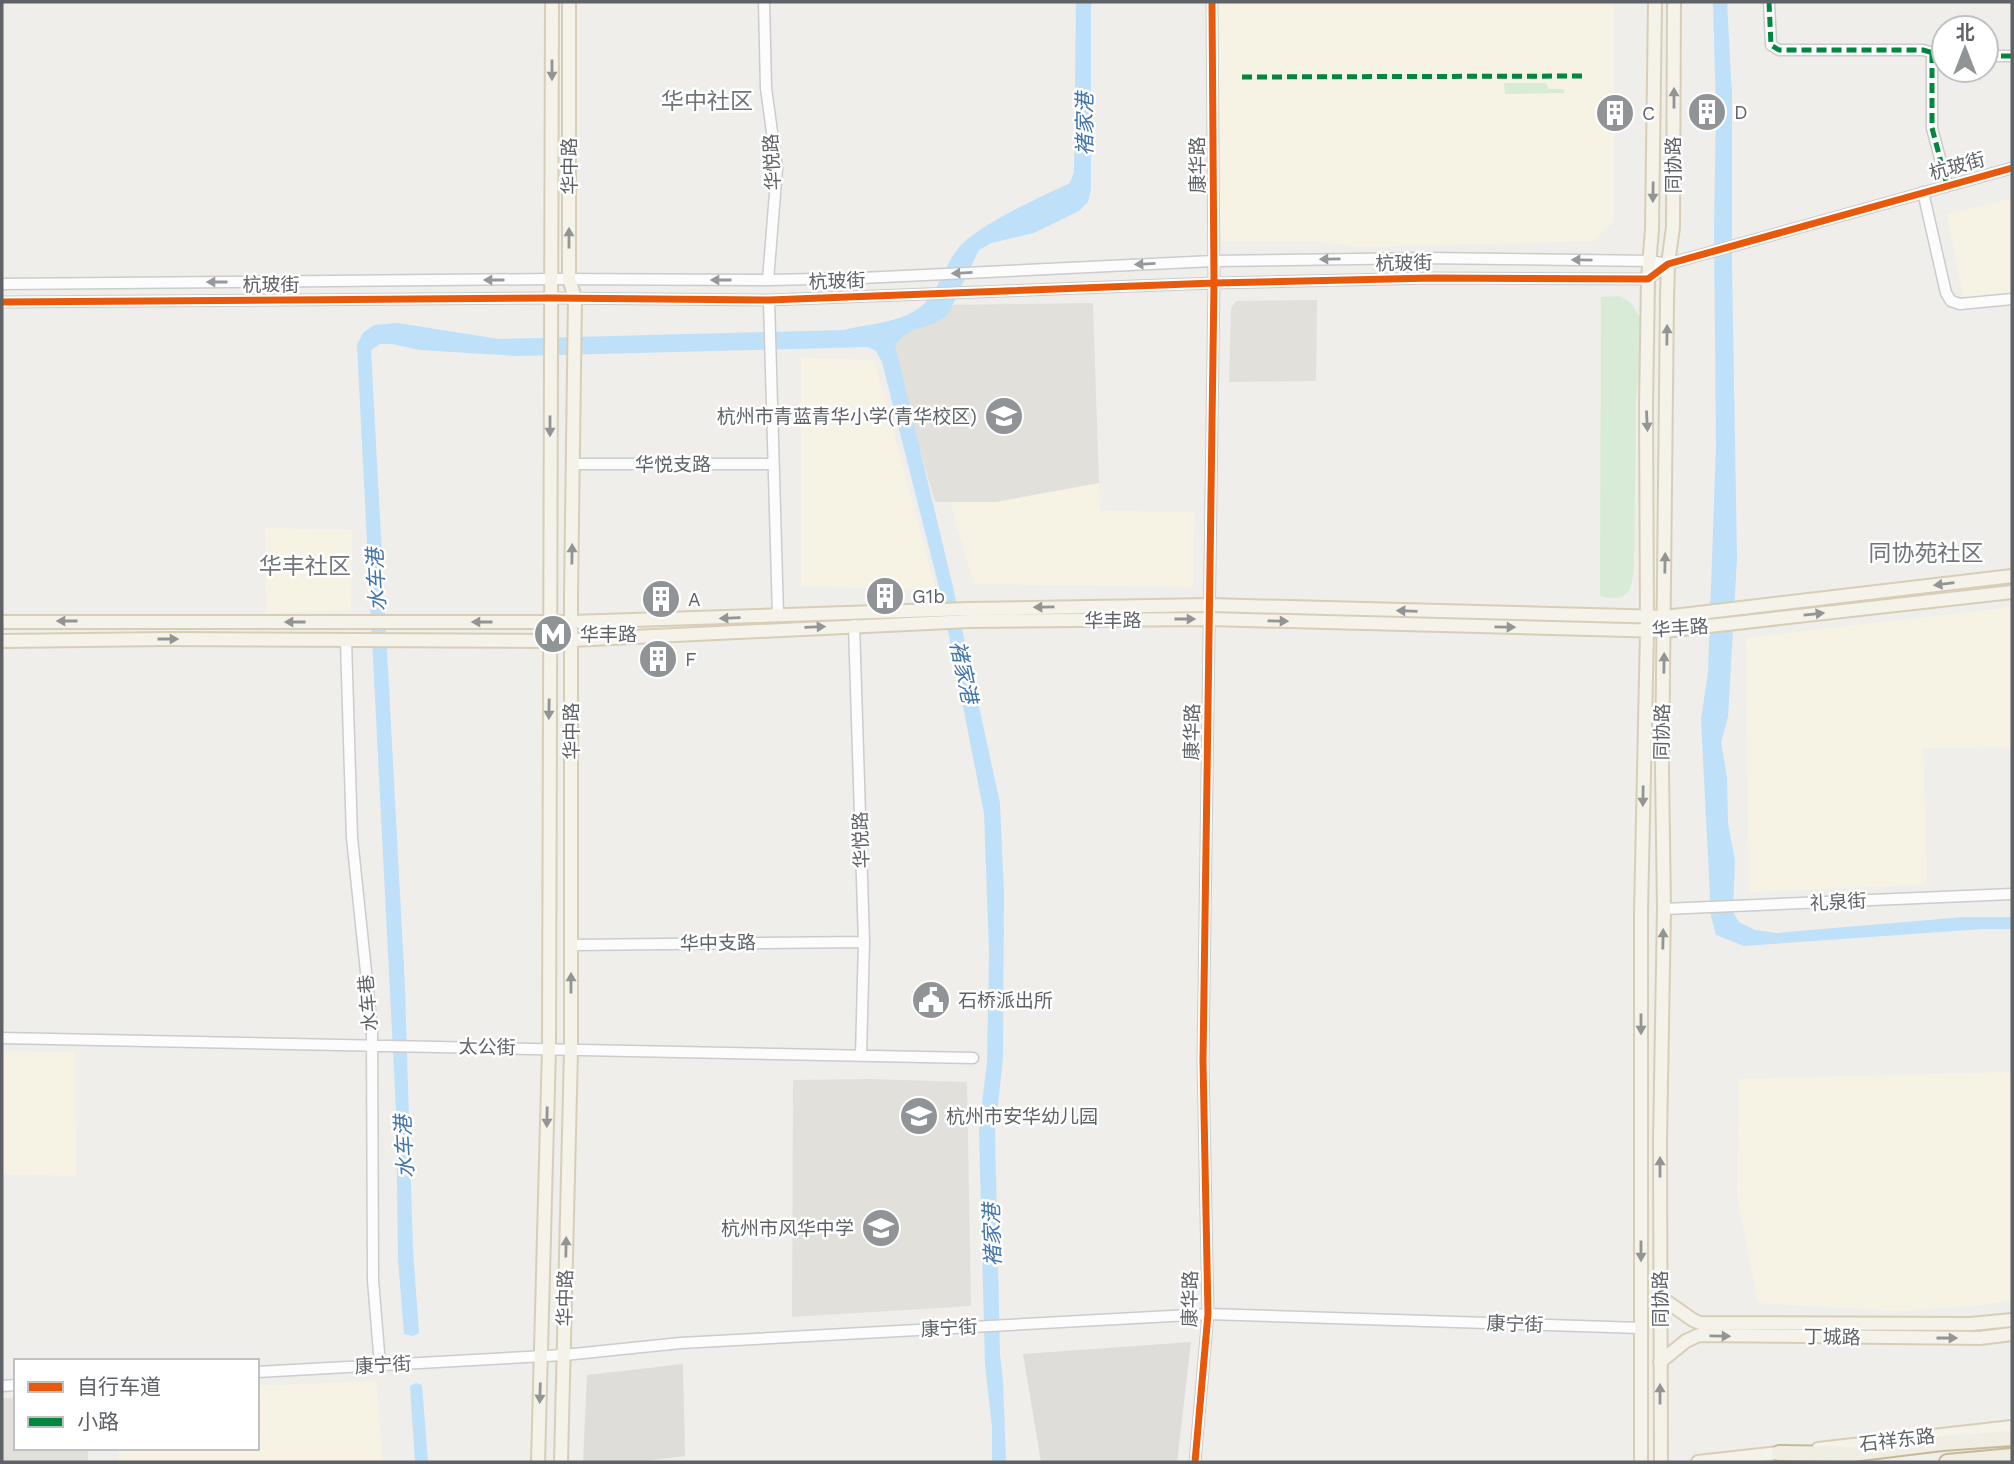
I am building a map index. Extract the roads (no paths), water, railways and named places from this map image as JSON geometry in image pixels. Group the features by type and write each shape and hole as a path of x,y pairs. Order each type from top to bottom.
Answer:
{"highway":[{"path":"1779,1453 1852,1454 2012,1438"},
{"path":"1947,1462 2012,1456"}],"main road":[{"name":"华中路","path":"538,1462 549,1048 552,2"},
{"name":"华中路","path":"561,1462 572,945 571,622 575,298 569,279 569,2"},
{"name":"同协路","path":"1641,1462 1641,912 1648,279 1655,2"},
{"name":"同协路","path":"1661,1462 1660,1140 1664,909 1662,771 1668,264 1673,227 1674,2"},
{"name":"华丰路","path":"2,622 571,622 778,616 938,616 1210,605 1646,624 1665,631 1706,627 1745,615 2012,576"},
{"name":"华丰路","path":"970,615 1646,624 1665,617 1706,613 1745,615 2012,592"},
{"name":"华丰路","path":"2,641 550,641 854,625 938,616"},
{"name":"丁城路","path":"1660,1297 1700,1322 1972,1324 2012,1320"},
{"name":"丁城路","path":"1660,1362 1686,1341 1699,1335 1980,1338 2012,1334"},
{"name":"石祥东路","path":"1698,1462 2012,1427"}],"street":[{"name":"华悦路","path":"764,2 766,88 777,169 768,280"},
{"name":"康华路","path":"1195,1462 1208,1314 1203,1061 1214,284 1212,2"},
{"path":"1769,2 1769,38 1771,45 1779,50 1923,50 1930,52"},
{"path":"1932,84 1932,128 1947,186"},
{"name":"杭玻街","path":"2,302 551,298 769,300 976,291 1433,278 1648,279 1668,264 2012,167"},
{"path":"1923,192 1946,293 1951,301 1960,304 2012,299"},
{"name":"杭玻街","path":"2,284 551,279 768,280 1213,261 1435,258 1650,261 1668,264"},
{"path":"769,300 778,616"},
{"name":"华悦支路","path":"573,464 773,464"},
{"name":"华悦路","path":"854,625 864,942 861,1055"},
{"name":"水车巷","path":"346,641 351,825 372,1045 373,1280 380,1365"},
{"name":"礼泉街","path":"1664,909 2012,894"},
{"name":"华中支路","path":"572,945 864,942"},
{"name":"太公街","path":"2,1038 973,1058"},
{"name":"康宁街","path":"259,1372 564,1355 681,1343 1208,1314 1641,1328"}],"water":[{"path":"1076,2 1091,2 1091,189 1088,202 1079,211 1034,233 991,243 979,250 948,314 935,323 908,333 895,345 953,587 1000,803 1004,893 1003,1059 995,1132 1000,1354 1006,1462 992,1462 992,1427 985,1364 979,1129 987,1062 989,952 984,813 941,595 882,362 876,351 868,347 518,356 419,350 392,344 380,344 371,350 405,988 413,1250 419,1333 413,1336 404,1334 398,1259 396,1110 357,345 363,333 374,325 398,323 499,339 844,330 908,315 931,297 956,250 962,244 1013,210 1070,183 1074,172"},
{"path":"1713,2 1727,2 1732,96 1737,558 1728,717 1721,742 1727,777 1728,824 1735,860 1733,912 1739,922 1755,930 1776,933 1964,917 2012,917 2012,929 1744,946 1716,935 1711,916 1701,719 1708,672 1716,445 1716,111"},
{"path":"416,1383 422,1385 428,1462 415,1462 410,1386"}],"place":[{"name":"D","path":"1707,112"},
{"name":"C","path":"1615,113"},
{"name":"杭州市青蓝青华小学(青华校区)","path":"1004,416"},
{"name":"G1b","path":"885,596"},
{"name":"A","path":"661,599"},
{"name":"华丰路","path":"553,634"},
{"name":"F","path":"658,659"},
{"name":"石桥派出所","path":"931,1000"},
{"name":"杭州市安华幼儿园","path":"919,1116"},
{"name":"杭州市风华中学","path":"881,1228"}],"district":[{"name":"华中社区","path":"707,101"},
{"name":"同协苑社区","path":"1926,553"},
{"name":"华丰社区","path":"305,566"}],"water label":[{"name":"褚家港","path":"1084,124"},
{"name":"水车港","path":"376,580"},
{"name":"褚家港","path":"964,672"},
{"name":"水车港","path":"404,1147"},
{"name":"褚家港","path":"992,1235"}]}
